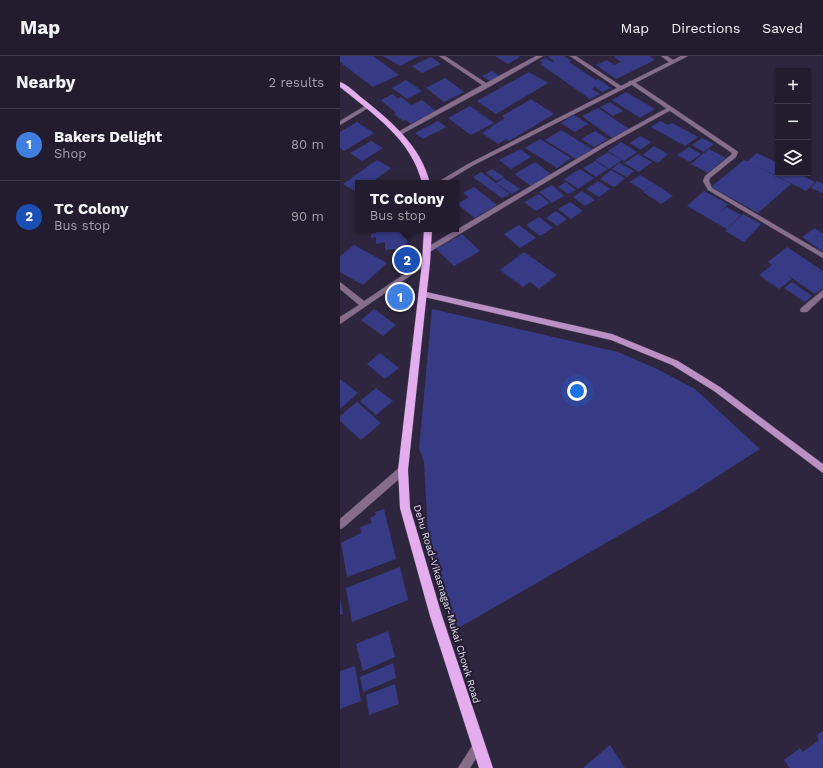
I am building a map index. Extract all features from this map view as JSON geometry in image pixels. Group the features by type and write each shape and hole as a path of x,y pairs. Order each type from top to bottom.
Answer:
{"main road":[{"path":"340,84 398,134 413,151 421,164 425,180"},
{"name":"Dehu Road-Vikasnagar-Mukai Chowk Road","path":"428,232 426,263 402,470 405,508 436,616 486,768"}],"street":[{"path":"442,56 487,86"},
{"path":"398,134 540,56"},
{"path":"573,56 620,88"},
{"path":"664,56 673,62"},
{"path":"444,180 470,165 631,82 685,56"},
{"path":"631,82 735,152 734,156 707,177 706,181 710,189 823,256"},
{"path":"340,123 368,107"},
{"path":"459,231 597,149 669,109"},
{"path":"426,251 458,232"},
{"path":"340,321 426,263"},
{"path":"340,285 364,305"},
{"path":"804,310 823,293"},
{"path":"422,294 612,337 675,363 717,389 823,469"},
{"path":"340,525 402,470"},
{"path":"463,768 478,747"}],"building":[{"path":"340,56 373,56 399,75 373,87 340,62"},
{"path":"383,56 419,56 400,66"},
{"path":"495,56 518,56 520,57 508,64"},
{"path":"564,56 571,61 569,62 611,88 602,92 595,87 592,89 600,94 590,99 540,64 543,63 540,61 545,58 552,62 554,61 548,57"},
{"path":"649,56 655,60 616,79 596,65 607,60 614,65 621,62 614,57"},
{"path":"431,57 441,64 422,73 412,66"},
{"path":"492,71 500,76 490,81 482,76"},
{"path":"529,72 548,83 496,114 477,101"},
{"path":"445,78 464,92 444,102 426,88"},
{"path":"406,80 422,91 407,99 392,88"},
{"path":"626,92 655,109 640,118 612,100"},
{"path":"393,94 398,99 401,97 411,105 422,100 437,112 411,124 406,120 403,121 381,100"},
{"path":"531,99 554,114 509,141 506,139 498,144 482,133 505,118 502,116"},
{"path":"610,102 623,111 613,116 600,107"},
{"path":"470,106 494,123 471,135 448,118"},
{"path":"598,108 629,129 612,138 582,116"},
{"path":"574,115 588,124 575,132 561,123"},
{"path":"438,121 446,127 423,139 415,133"},
{"path":"660,121 668,125 672,123 698,137 685,146 651,127"},
{"path":"357,122 374,133 344,151 340,148 340,132"},
{"path":"561,130 592,149 576,159 545,140"},
{"path":"595,131 608,139 594,147 581,139"},
{"path":"640,136 651,142 641,150 630,143"},
{"path":"702,138 714,144 704,152 692,145"},
{"path":"540,139 571,158 557,168 525,148"},
{"path":"371,141 383,148 362,161 350,153"},
{"path":"621,142 637,152 624,161 608,151"},
{"path":"654,146 668,154 658,163 643,155"},
{"path":"689,147 701,154 690,162 677,155"},
{"path":"520,149 531,157 511,169 499,160"},
{"path":"709,149 726,158 708,173 691,164"},
{"path":"608,152 622,160 609,169 595,160"},
{"path":"757,153 775,162 775,175 751,163 791,184 758,213 711,187 744,160 748,161"},
{"path":"638,154 652,162 639,172 624,163"},
{"path":"377,160 391,168 375,180 355,180 355,191 343,184"},
{"path":"595,161 608,169 596,177 583,168"},
{"path":"535,162 552,175 532,187 515,174"},
{"path":"619,163 634,171 627,177 612,169"},
{"path":"492,169 504,177 497,181 486,173"},
{"path":"580,169 594,178 578,189 564,179"},
{"path":"611,170 625,178 614,187 600,179"},
{"path":"481,172 510,194 502,198 473,177"},
{"path":"640,175 655,184 644,191 630,182"},
{"path":"777,176 803,176 815,182 806,191"},
{"path":"504,178 520,189 512,194 496,183"},
{"path":"598,181 610,189 599,197 586,189"},
{"path":"817,181 823,184 823,193 811,188"},
{"path":"566,182 576,190 568,194 558,187"},
{"path":"655,184 673,196 661,204 643,192"},
{"path":"552,185 564,196 552,203 539,192"},
{"path":"474,187 497,205 475,218 459,206 459,203 469,197 463,193"},
{"path":"582,191 595,200 585,206 573,197"},
{"path":"704,191 728,204 717,215 726,207 741,215 727,229 687,206"},
{"path":"539,194 550,203 536,211 524,202"},
{"path":"570,202 583,211 571,219 558,209"},
{"path":"556,211 567,219 557,226 546,218"},
{"path":"743,214 761,224 744,242 725,231"},
{"path":"539,217 553,228 540,236 526,225"},
{"path":"519,225 536,238 520,248 504,234"},
{"path":"815,228 823,234 823,252 802,237"},
{"path":"406,232 408,255 395,257 395,249 385,250 385,242 376,244 376,237 371,238 371,234"},
{"path":"462,234 480,251 454,266 436,249"},
{"path":"354,245 387,263 363,285 340,272 340,256"},
{"path":"787,247 823,271 823,288 815,294 786,274 792,279 779,289 759,275 772,265 768,262"},
{"path":"524,252 557,275 539,289 530,282 523,287 500,270"},
{"path":"792,282 812,296 805,302 784,288"},
{"path":"374,309 396,325 383,336 361,320"},
{"path":"432,309 618,352 657,369 695,389 760,449 677,502 455,630 428,532 424,462 419,449"},
{"path":"380,353 399,368 385,379 367,364"},
{"path":"340,379 358,393 340,409"},
{"path":"376,388 393,401 376,415 360,401"},
{"path":"357,402 381,423 361,440 340,421 340,416"},
{"path":"384,509 396,559 347,577 341,543 361,533 360,527 372,523 370,518 376,515 375,512"},
{"path":"400,567 408,600 352,622 346,588"},
{"path":"340,598 343,614 340,615"},
{"path":"388,631 395,657 363,671 356,644"},
{"path":"393,663 396,678 363,692 360,677"},
{"path":"355,666 361,701 340,709 340,671"},
{"path":"395,684 399,704 369,715 366,695"},
{"path":"823,731 823,768 790,768 784,760 800,748 803,752 819,740 817,735"},
{"path":"610,745 625,768 583,768"}],"place":[{"name":"TC Colony","path":"407,260"},
{"name":"Bakers Delight","path":"400,297"}]}
